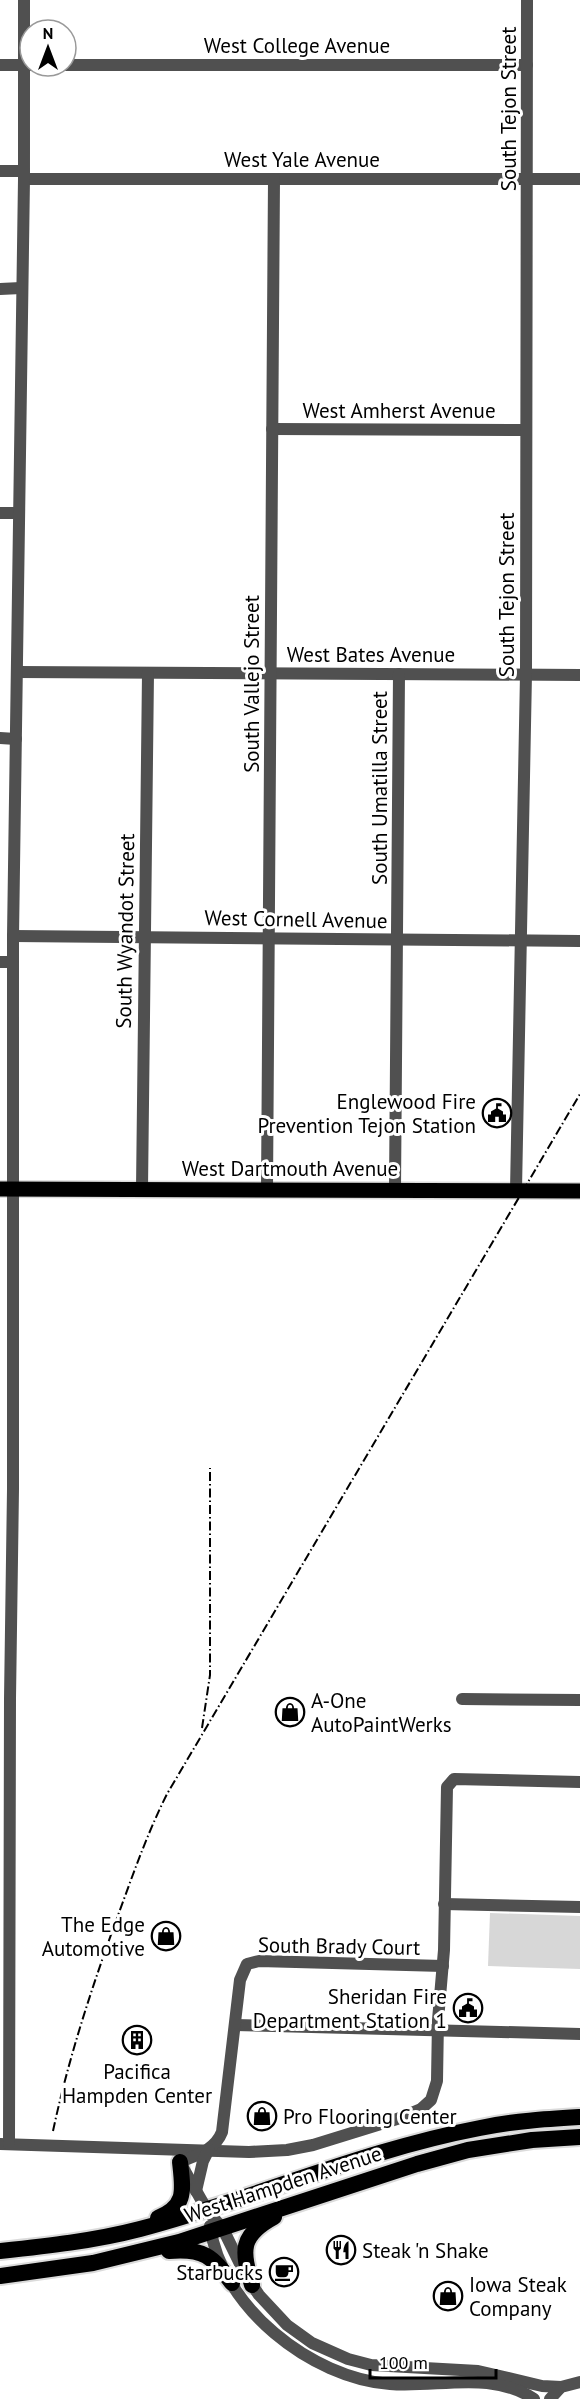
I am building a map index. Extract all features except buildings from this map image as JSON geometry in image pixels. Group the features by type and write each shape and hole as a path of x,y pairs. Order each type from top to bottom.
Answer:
{"highway":[{"name":"West Hampden Avenue","path":"0,2251 90,2240 126,2233 432,2139 509,2123 580,2117"},
{"name":"West Hampden Avenue","path":"0,2276 114,2259 217,2230 417,2164 468,2150 521,2141 580,2137"},
{"path":"126,2233 164,2216 176,2207 183,2191 180,2162"},
{"path":"252,2285 244,2253 249,2238 271,2218 317,2197"},
{"path":"114,2259 171,2251 196,2251 215,2260 232,2283"}],"main road":[{"name":"West Dartmouth Avenue","path":"6,1189 580,1191"}],"street":[{"path":"24,0 25,18"},
{"name":"South Tejon Street","path":"516,1190 526,674 527,0"},
{"path":"0,65 18,64"},
{"name":"West College Avenue","path":"78,65 527,65"},
{"path":"27,78 21,288 12,936 6,962 6,1189 13,1489 5,1699 5,2144 209,2149"},
{"name":"West Yale Avenue","path":"0,171 24,175 274,179 580,179"},
{"name":"South Vallejo Street","path":"267,1190 274,179"},
{"path":"0,288 21,288"},
{"name":"West Amherst Avenue","path":"272,429 526,430"},
{"path":"0,513 19,513"},
{"name":"West Bates Avenue","path":"17,672 580,675"},
{"name":"South Wyandot Street","path":"142,1189 148,673"},
{"name":"South Umatilla Street","path":"395,1190 399,674"},
{"path":"0,738 16,739"},
{"name":"West Cornell Avenue","path":"12,936 580,941"},
{"path":"462,1699 580,1700"},
{"path":"439,2031 443,1966 447,1787 454,1779 580,1782"},
{"path":"444,1904 580,1907"},
{"name":"South Brady Court","path":"196,2191 203,2161 209,2149 219,2140 224,2124 242,1972 248,1964 253,1961 443,1966"},
{"path":"235,2025 580,2034"},
{"name":"West Hampden Avenue","path":"180,2162 209,2149 276,2151 298,2149 397,2119 421,2109 434,2095 439,2031"},
{"path":"162,2148 180,2162 217,2230 252,2285 278,2316 301,2336 323,2349 348,2360 389,2367 478,2371 542,2386 561,2387 580,2382"},
{"path":"217,2230 232,2283 256,2315 276,2334 305,2355 341,2372 369,2381 392,2385 461,2382 491,2384 512,2389 534,2399"},
{"path":"550,2399 561,2387"}],"shaded area":[{"path":"490,1913 580,1916 580,1969 488,1966"}],"railway":[{"path":"53,2131 67,2072 94,1985 139,1859 167,1794 580,1094"},
{"path":"202,1728 210,1675 210,1468"}],"place":[{"name":"Englewood Fire Prevention Tejon Station","path":"497,1113"},
{"name":"A-One AutoPaintWerks","path":"290,1712"},
{"name":"The Edge Automotive","path":"166,1936"},
{"name":"Sheridan Fire Department Station 1","path":"468,2008"},
{"name":"Pacifica Hampden Center","path":"137,2040"},
{"name":"Pro Flooring Center","path":"262,2116"},
{"name":"Steak 'n Shake","path":"341,2250"},
{"name":"Starbucks","path":"284,2272"},
{"name":"Iowa Steak Company","path":"448,2296"}]}
